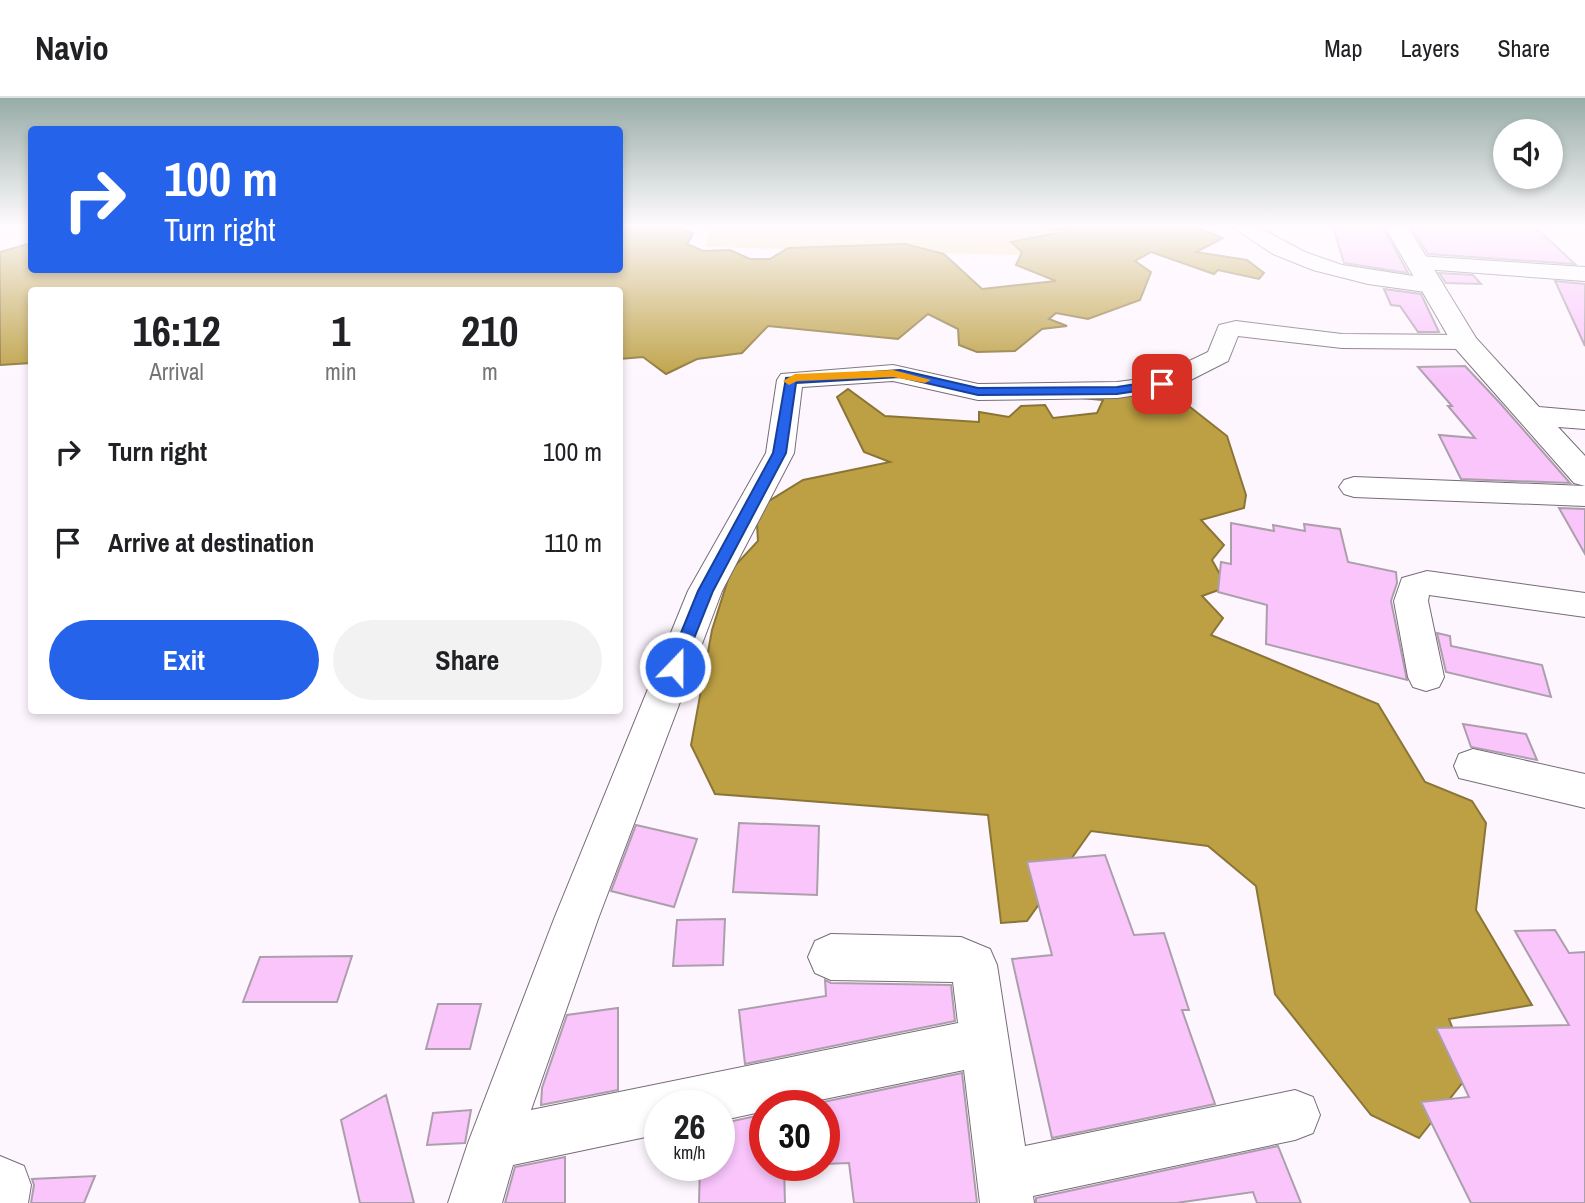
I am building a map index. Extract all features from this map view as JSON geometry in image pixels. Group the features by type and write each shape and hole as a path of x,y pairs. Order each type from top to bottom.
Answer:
{"main road":[{"path":"1429,279 1465,342 1585,476"},
{"path":"1531,415 1585,420"}],"street":[{"path":"475,1203 494,1143 576,919 705,591 780,453 790,380 893,373 978,392 1117,390 1162,384 1219,356 1228,330 1236,328 1342,341 1465,342"},
{"path":"1354,487 1585,496"},
{"path":"1426,677 1411,601 1414,586 1427,583 1585,605"},
{"path":"1473,766 1585,791"},
{"path":"831,957 970,962 977,969 1005,1190 1295,1115"},
{"path":"735,1093 986,1041"},
{"path":"494,1143 644,1112"},
{"path":"0,1182 5,1185 1,1203"}],"shaded area":[{"path":"0,279 971,279 982,289 1056,281 1050,279 1148,279 1140,300 1088,319 1056,313 1049,319 1067,326 1042,329 1015,351 977,352 959,345 958,329 928,314 898,339 768,326 742,353 697,359 666,374 643,357 623,359 623,287 28,287 28,363 0,365"},
{"path":"1138,382 1180,399 1227,436 1246,495 1244,508 1201,520 1224,545 1212,560 1227,587 1202,596 1223,618 1211,635 1378,704 1425,782 1472,801 1486,823 1476,910 1532,1005 1449,1019 1470,1073 1419,1138 1371,1115 1275,994 1256,886 1208,846 1091,831 1027,921 1001,923 988,815 715,794 691,745 712,630 731,570 758,541 756,509 803,480 890,462 864,452 837,397 848,389 885,416 979,422 979,412 1009,417 1021,406 1045,405 1053,418 1097,413 1103,400 1070,397"}],"building":[{"path":"1443,279 1476,279 1481,284 1446,283"},
{"path":"1555,281 1585,284 1585,346"},
{"path":"1384,289 1421,294 1439,332 1418,332 1400,306 1391,305"},
{"path":"1465,366 1570,483 1461,479 1439,435 1475,438 1418,367"},
{"path":"1559,508 1585,509 1585,554"},
{"path":"1231,523 1274,531 1273,525 1305,531 1304,524 1340,529 1348,562 1396,572 1397,583 1391,601 1407,680 1266,644 1267,605 1218,592 1221,562 1231,564"},
{"path":"1437,633 1450,636 1451,646 1542,665 1551,697 1446,672"},
{"path":"1463,724 1526,734 1537,760 1471,747"},
{"path":"739,823 819,826 817,895 733,892"},
{"path":"636,825 697,839 674,907 611,891"},
{"path":"1105,855 1134,935 1164,933 1189,1010 1182,1010 1215,1104 1052,1138 1012,959 1052,955 1027,862"},
{"path":"725,919 723,965 673,966 677,920"},
{"path":"1555,930 1569,953 1585,952 1585,1203 1471,1203 1421,1102 1469,1097 1436,1028 1569,1025 1515,931"},
{"path":"352,956 337,1002 243,1002 260,957"},
{"path":"825,980 831,983 951,985 955,1021 745,1064 739,1010 826,996"},
{"path":"438,1004 481,1004 470,1049 426,1049"},
{"path":"618,1008 618,1090 541,1105 542,1088 567,1015"},
{"path":"962,1073 977,1203 854,1203 849,1163 840,1163 840,1098"},
{"path":"386,1095 414,1203 360,1203 341,1120"},
{"path":"471,1110 465,1143 427,1145 433,1113"},
{"path":"749,1117 749,1181 784,1181 785,1203 699,1203 700,1181 735,1181 735,1121"},
{"path":"1278,1146 1301,1203 1257,1203 1253,1192 1176,1203 1036,1203 1036,1198"},
{"path":"565,1157 565,1203 505,1203 515,1167"},
{"path":"95,1176 84,1203 31,1203 34,1185 32,1179"}],"slow traffic":[{"path":"789,381 795,378 893,373 925,380"}],"route":[{"path":"675,667 705,591 780,453 790,380 893,373 978,392 1117,390 1162,384"}]}
